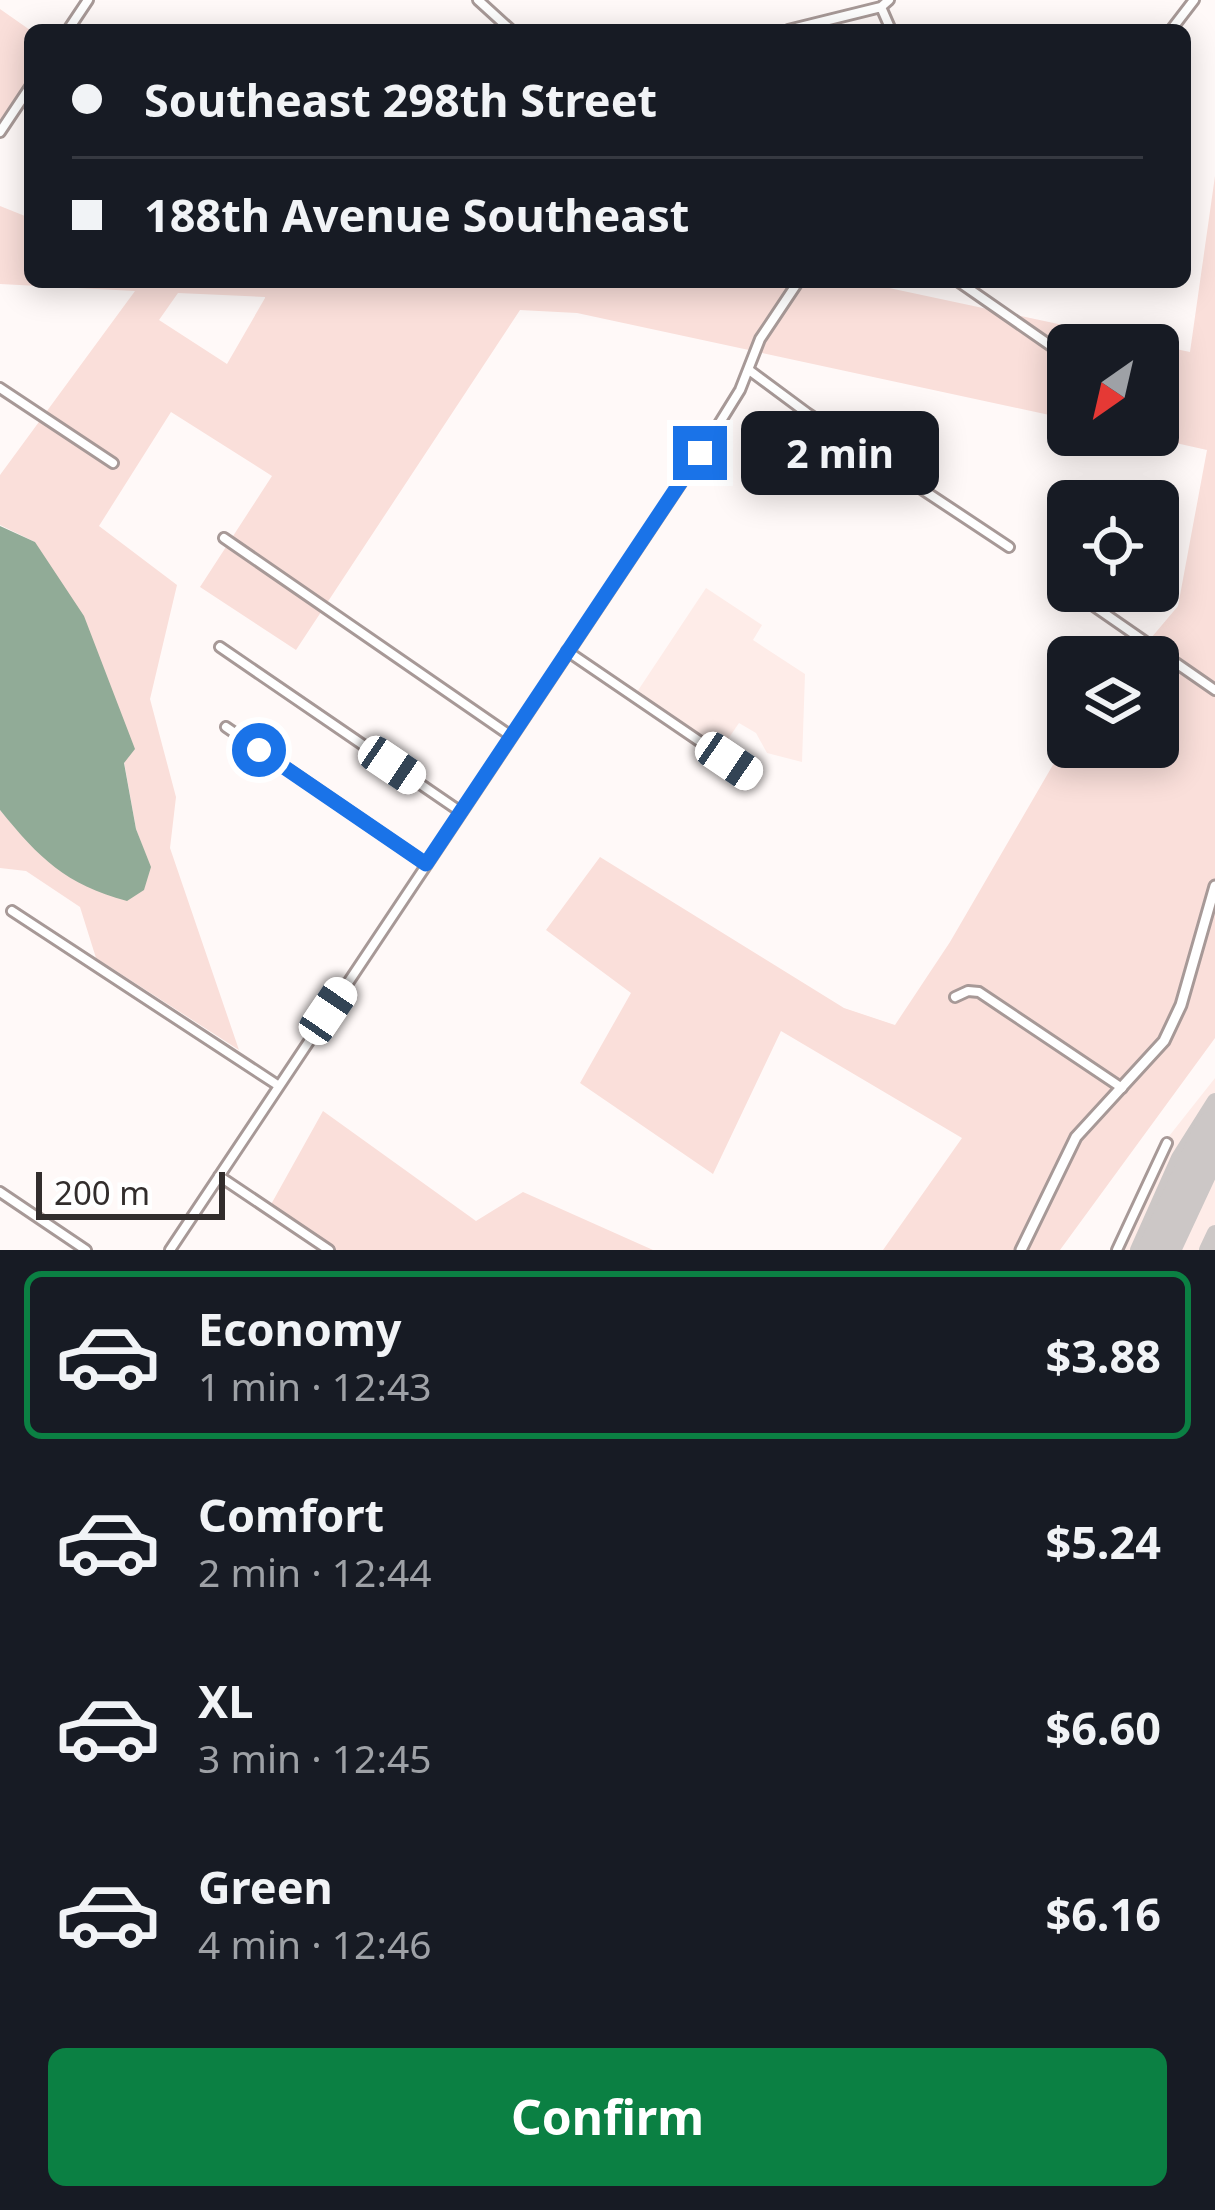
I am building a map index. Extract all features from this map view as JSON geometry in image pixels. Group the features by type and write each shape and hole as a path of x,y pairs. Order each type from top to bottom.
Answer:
{"street":[{"path":"478,0 504,24"},
{"path":"810,24 885,4"},
{"path":"0,132 24,96"},
{"path":"170,1250 700,453 749,370 760,339 794,288"},
{"path":"968,288 1047,343"},
{"path":"749,370 1009,548"},
{"path":"0,388 113,463"},
{"path":"224,538 511,736"},
{"path":"1104,612 1215,690"},
{"path":"220,647 461,812"},
{"path":"567,651 752,777"},
{"path":"226,728 426,864"},
{"path":"1021,1250 1076,1137 1164,1041 1181,1005 1215,886"},
{"path":"12,911 279,1086"},
{"path":"955,997 979,992 1122,1088"},
{"path":"1117,1250 1167,1143"},
{"path":"219,1176 329,1250"},
{"path":"0,1192 86,1250"}],"shaded area":[{"path":"0,9 24,26 24,87 0,123"},
{"path":"1215,176 1215,1038 1060,1250 883,1250 962,1138 781,1031 713,1174 580,1083 631,993 546,930 600,857 844,1008 895,1025 950,942 1051,768 1179,768 1179,636 1153,636 1173,612 1179,612 1207,450 1179,444 1179,350 1190,352"},
{"path":"0,206 24,216 24,285 0,284"},
{"path":"77,288 889,288 1058,324 1047,324 1047,414 577,313 520,310 296,650 200,587 272,476 171,412 99,526 177,585 150,699 176,797 170,848 239,1050 96,958 80,907 26,871 0,868 0,810 17,830 150,867 136,829 124,762 35,542 0,525 0,475 135,291","holes":["178,293 265,297 227,364 159,320"]},
{"path":"0,526 35,542 84,616 135,749 124,763 136,829 151,867 144,890 127,901 70,878 0,810"},
{"path":"706,588 762,625 753,640 805,674 802,762 767,753 756,733 739,723 720,751 635,695"},
{"path":"1215,1078 1215,1225 1204,1250 1115,1250 1166,1140"},
{"path":"323,1111 476,1221 523,1192 653,1250 332,1250 269,1208"}],"taxiway":[{"path":"1179,1158 1215,1101"},
{"path":"1138,1250 1179,1158 1198,1166"},
{"path":"1207,1250 1215,1233"},
{"path":"1144,1237 1172,1250"}],"runway":[{"path":"1159,1250 1214,1132"}],"route":[{"path":"259,750 426,864 700,453"}]}
